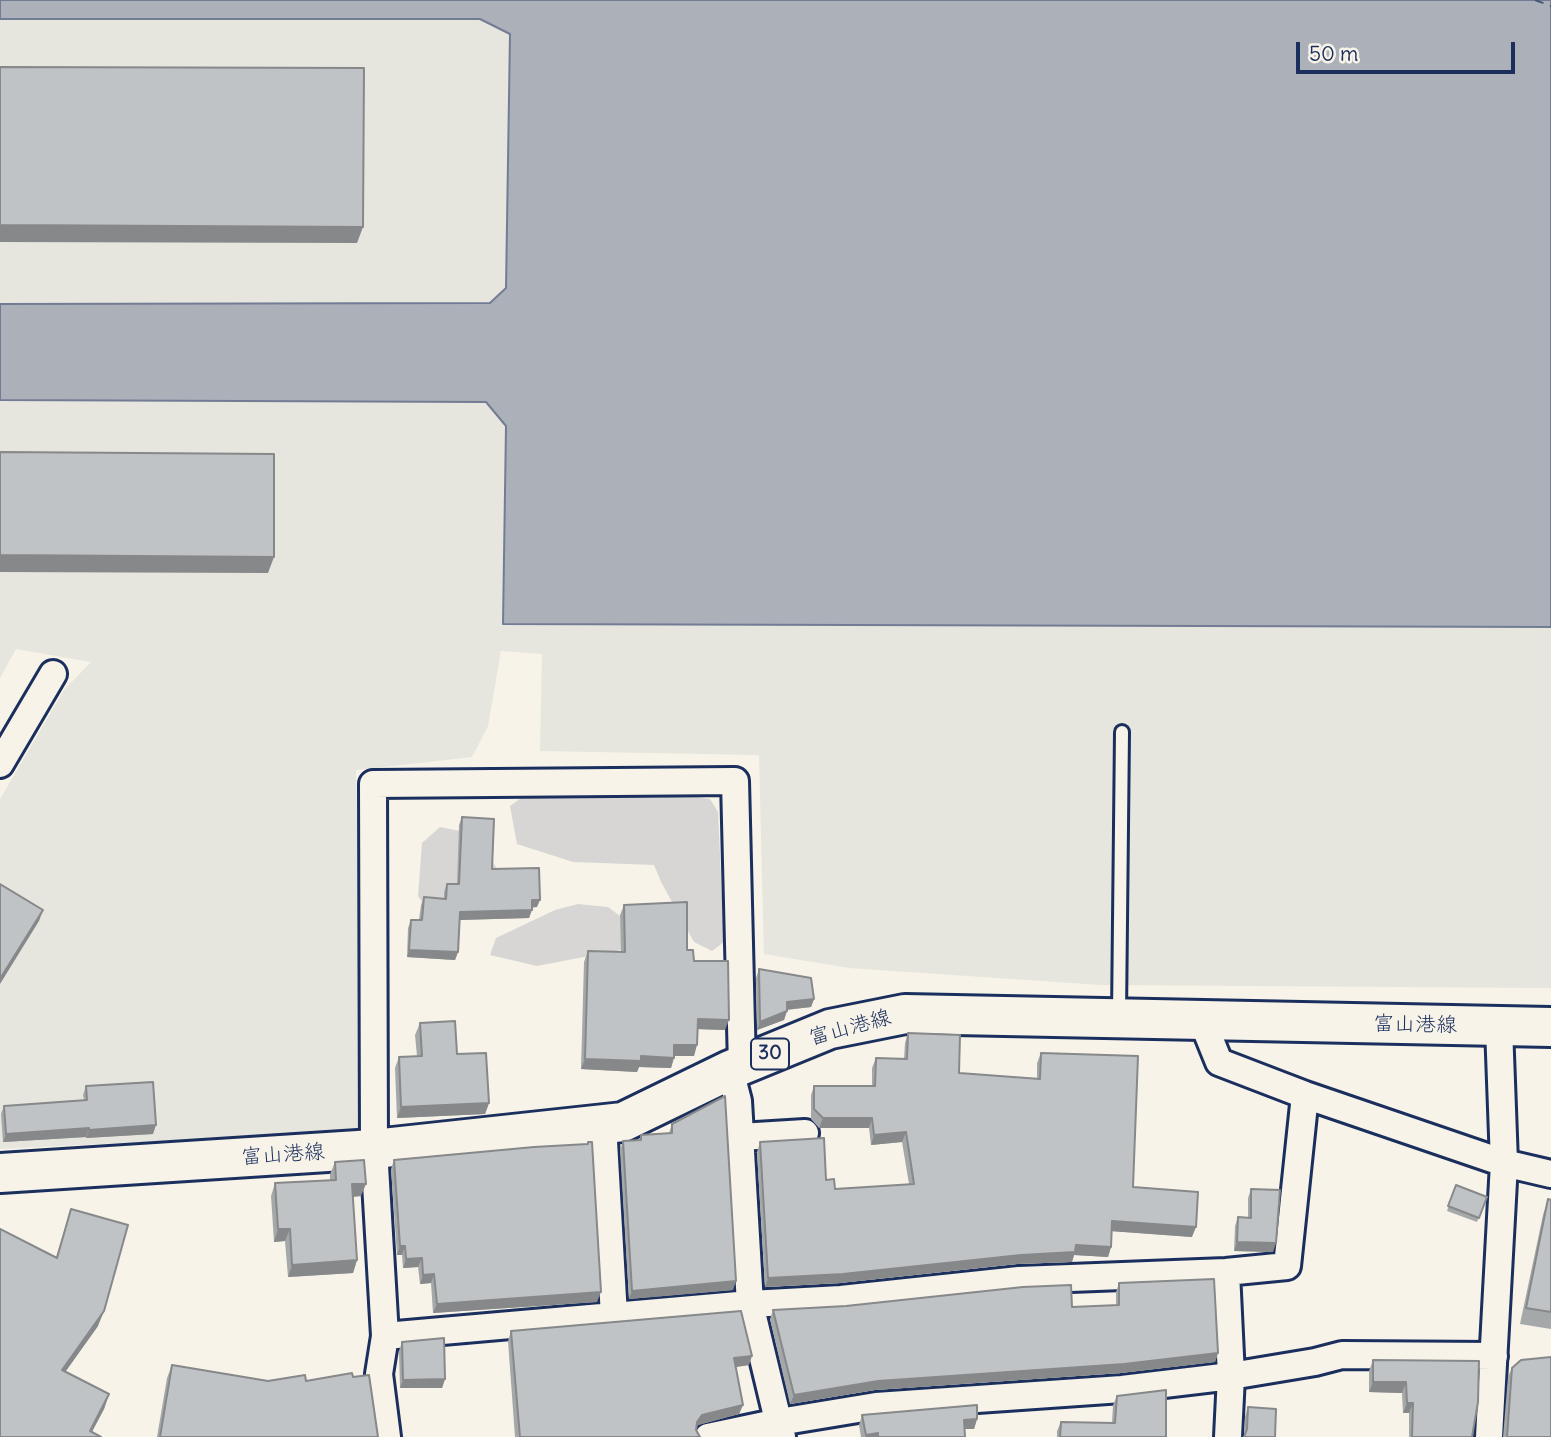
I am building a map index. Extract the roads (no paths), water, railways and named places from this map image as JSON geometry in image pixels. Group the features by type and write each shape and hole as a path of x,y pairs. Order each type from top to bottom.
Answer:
{"main road":[{"name":"富山港線","path":"0,1173 374,1149 623,1122 736,1068 830,1029 905,1014 1551,1027"}],"street":[{"path":"0,764 53,674"},
{"path":"387,1437 379,1374 385,1336 374,1149 373,784 735,780 736,1068 750,1304 780,1429"},
{"path":"1202,1020 1219,1062 1305,1095 1504,1163 1551,1174"},
{"path":"1489,1437 1504,1163 1499,1027"},
{"path":"385,1336 614,1315 841,1299 1018,1280 1226,1272 1287,1266 1305,1095"},
{"path":"603,1124 614,1315"},
{"path":"740,1137 805,1133"},
{"path":"1226,1272 1231,1376 1228,1437"},
{"path":"708,1437 780,1429 876,1406 1122,1389 1231,1376 1342,1355 1494,1356"}],"lane":[{"path":"1119,1018 1122,732"}]}
